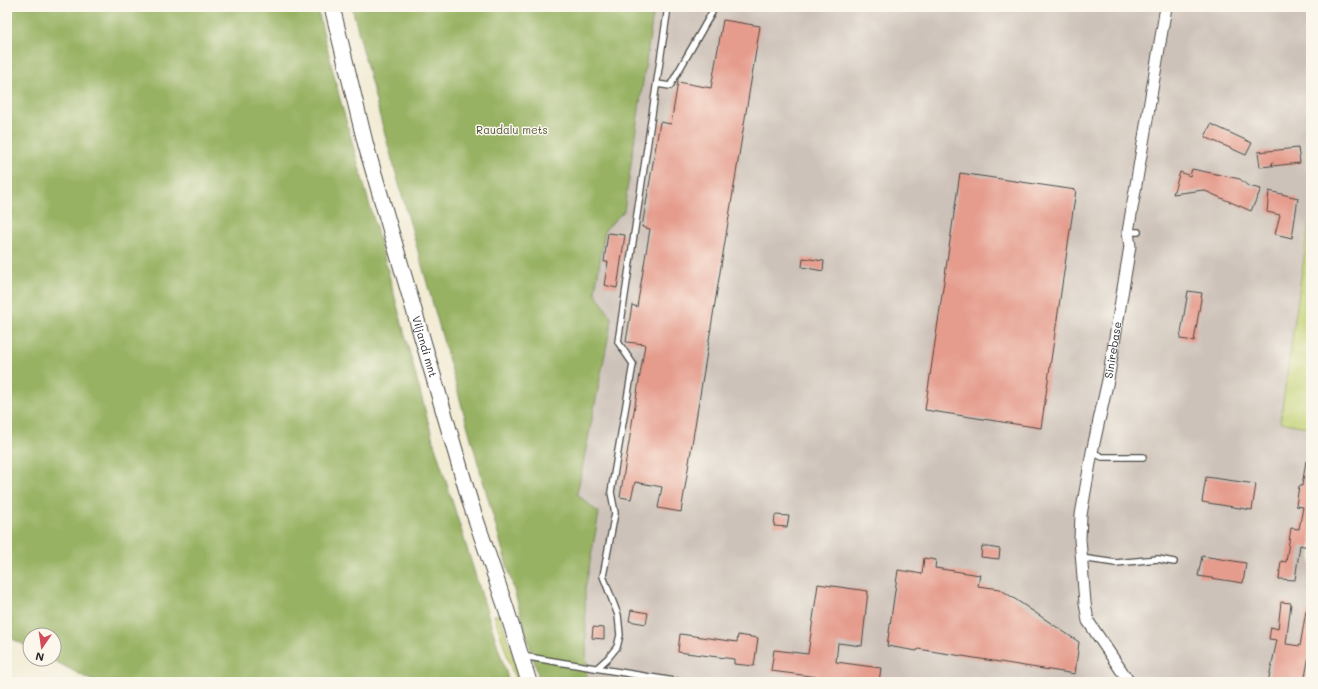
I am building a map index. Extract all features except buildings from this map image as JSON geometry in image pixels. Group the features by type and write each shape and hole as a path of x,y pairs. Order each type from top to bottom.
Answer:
{"main road":[{"name":"Viljandi mnt","path":"332,7 366,146 464,482 529,682"}],"street":[{"name":"Sinirebase","path":"1129,682 1088,621 1081,558 1081,515 1092,452 1108,380 1133,232 1166,7"}],"lane":[{"path":"597,668 617,647 620,635 618,615 603,576 615,512 611,492 633,364 618,342 668,7"},
{"path":"656,84 670,86 715,7"},
{"path":"1092,452 1102,457 1143,457"},
{"path":"1081,558 1116,563 1158,559 1174,562"},
{"path":"521,656 680,682"}],"shaded area":[{"path":"654,7 1311,7 1311,202 1280,422 1311,428 1311,682 587,682 585,590 599,513 577,494 612,319 595,292 605,230 624,211"}],"green space":[{"path":"7,7 317,7 340,99 433,440 509,682 94,682 62,665 62,627 22,627 22,644 7,636"},
{"name":"Raudalu mets","path":"352,7 654,7 624,211 605,230 595,292 612,319 577,494 599,513 585,590 587,682 540,682 380,117"},
{"path":"1311,209 1311,428 1280,422"},
{"path":"494,615 500,615 521,682 516,682"}]}
